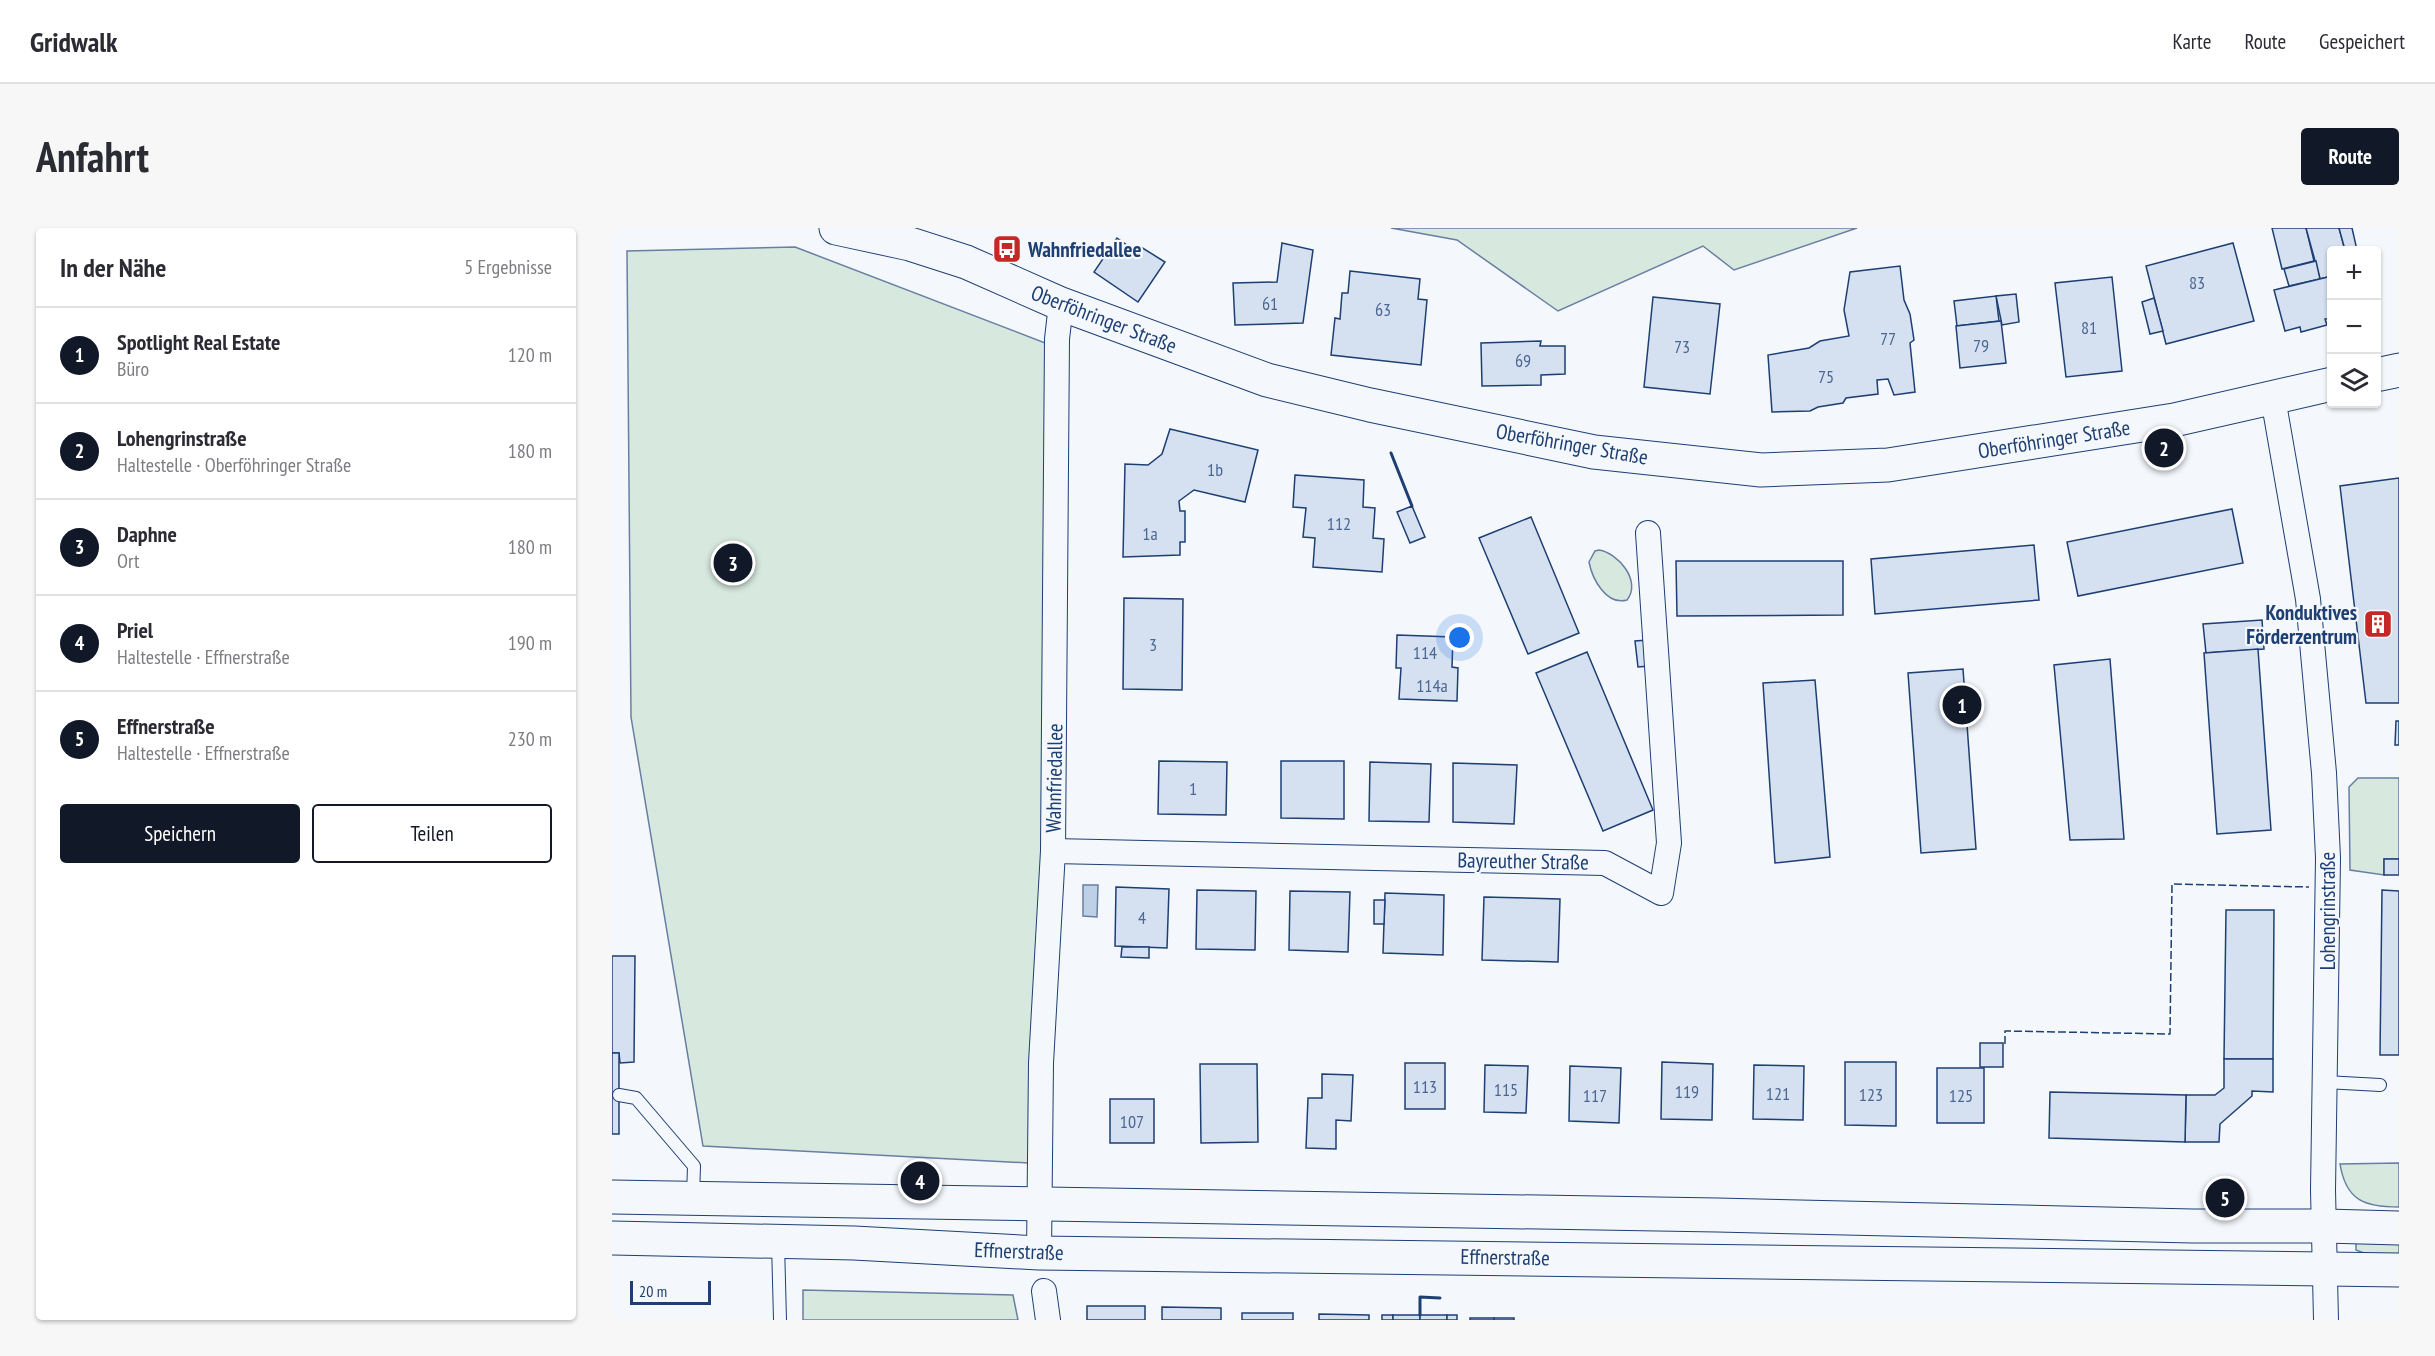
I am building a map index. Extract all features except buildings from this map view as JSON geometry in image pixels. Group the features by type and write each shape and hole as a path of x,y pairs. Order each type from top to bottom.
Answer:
{"main road":[{"name":"Oberföhringer Straße","path":"836,228 910,244 966,262 1062,304 1267,380 1370,405 1594,452 1761,470 1888,465 2174,420 2327,385"},
{"path":"2381,374 2399,370"},
{"path":"612,1197 2399,1228"},
{"name":"Effnerstraße","path":"612,1238 778,1242 1040,1253 1704,1259 2399,1270"}],"street":[{"name":"Wahnfriedallee","path":"1040,1253 1038,1206 1041,1063 1053,851 1058,339 1062,304"},
{"name":"Lohengrinstraße","path":"2273,398 2308,599 2324,773 2328,858 2325,1320"},
{"name":"Bayreuther Straße","path":"1053,851 1605,863 1662,893 1669,843 1648,533"},
{"path":"1044,1291 1048,1320"}],"lane":[{"path":"2325,1082 2380,1085"},
{"path":"619,1095 636,1098 694,1166 693,1198"},
{"path":"778,1242 780,1320"}],"shaded area":[{"path":"1391,228 1857,228 1734,270 1703,246 1558,311 1457,240"},
{"path":"795,247 1053,346 1046,850 1029,1163 703,1146 631,717 627,251"},
{"path":"1599,550 1614,556 1626,569 1632,585 1627,600 1619,601 1607,595 1593,576 1589,562 1595,551"},
{"path":"2358,778 2399,778 2399,859 2384,859 2384,875 2350,870 2349,787"},
{"path":"2399,1163 2399,1207 2367,1203 2352,1194 2340,1164"},
{"path":"2360,1241 2399,1242 2399,1255 2369,1255 2356,1250 2356,1244"},
{"path":"803,1290 1013,1295 1018,1320 803,1320"}],"water":[{"path":"1083,885 1098,885 1097,917 1083,916"}],"fence":[{"path":"2005,1044 2005,1031 2170,1034 2172,884 2309,887"}],"wall":[{"path":"1391,453 1412,506"},
{"path":"1420,1315 1420,1297 1440,1298"}],"place":[{"name":"Wahnfriedallee","path":"1007,249"},
{"name":"Lohengrinstraße","path":"2164,448"},
{"name":"Daphne","path":"733,563"},
{"name":"Konduktives Förderzentrum","path":"2378,624"},
{"name":"Spotlight Real Estate","path":"1962,705"},
{"name":"Priel","path":"920,1181"},
{"name":"Effnerstraße","path":"2225,1198"}]}
